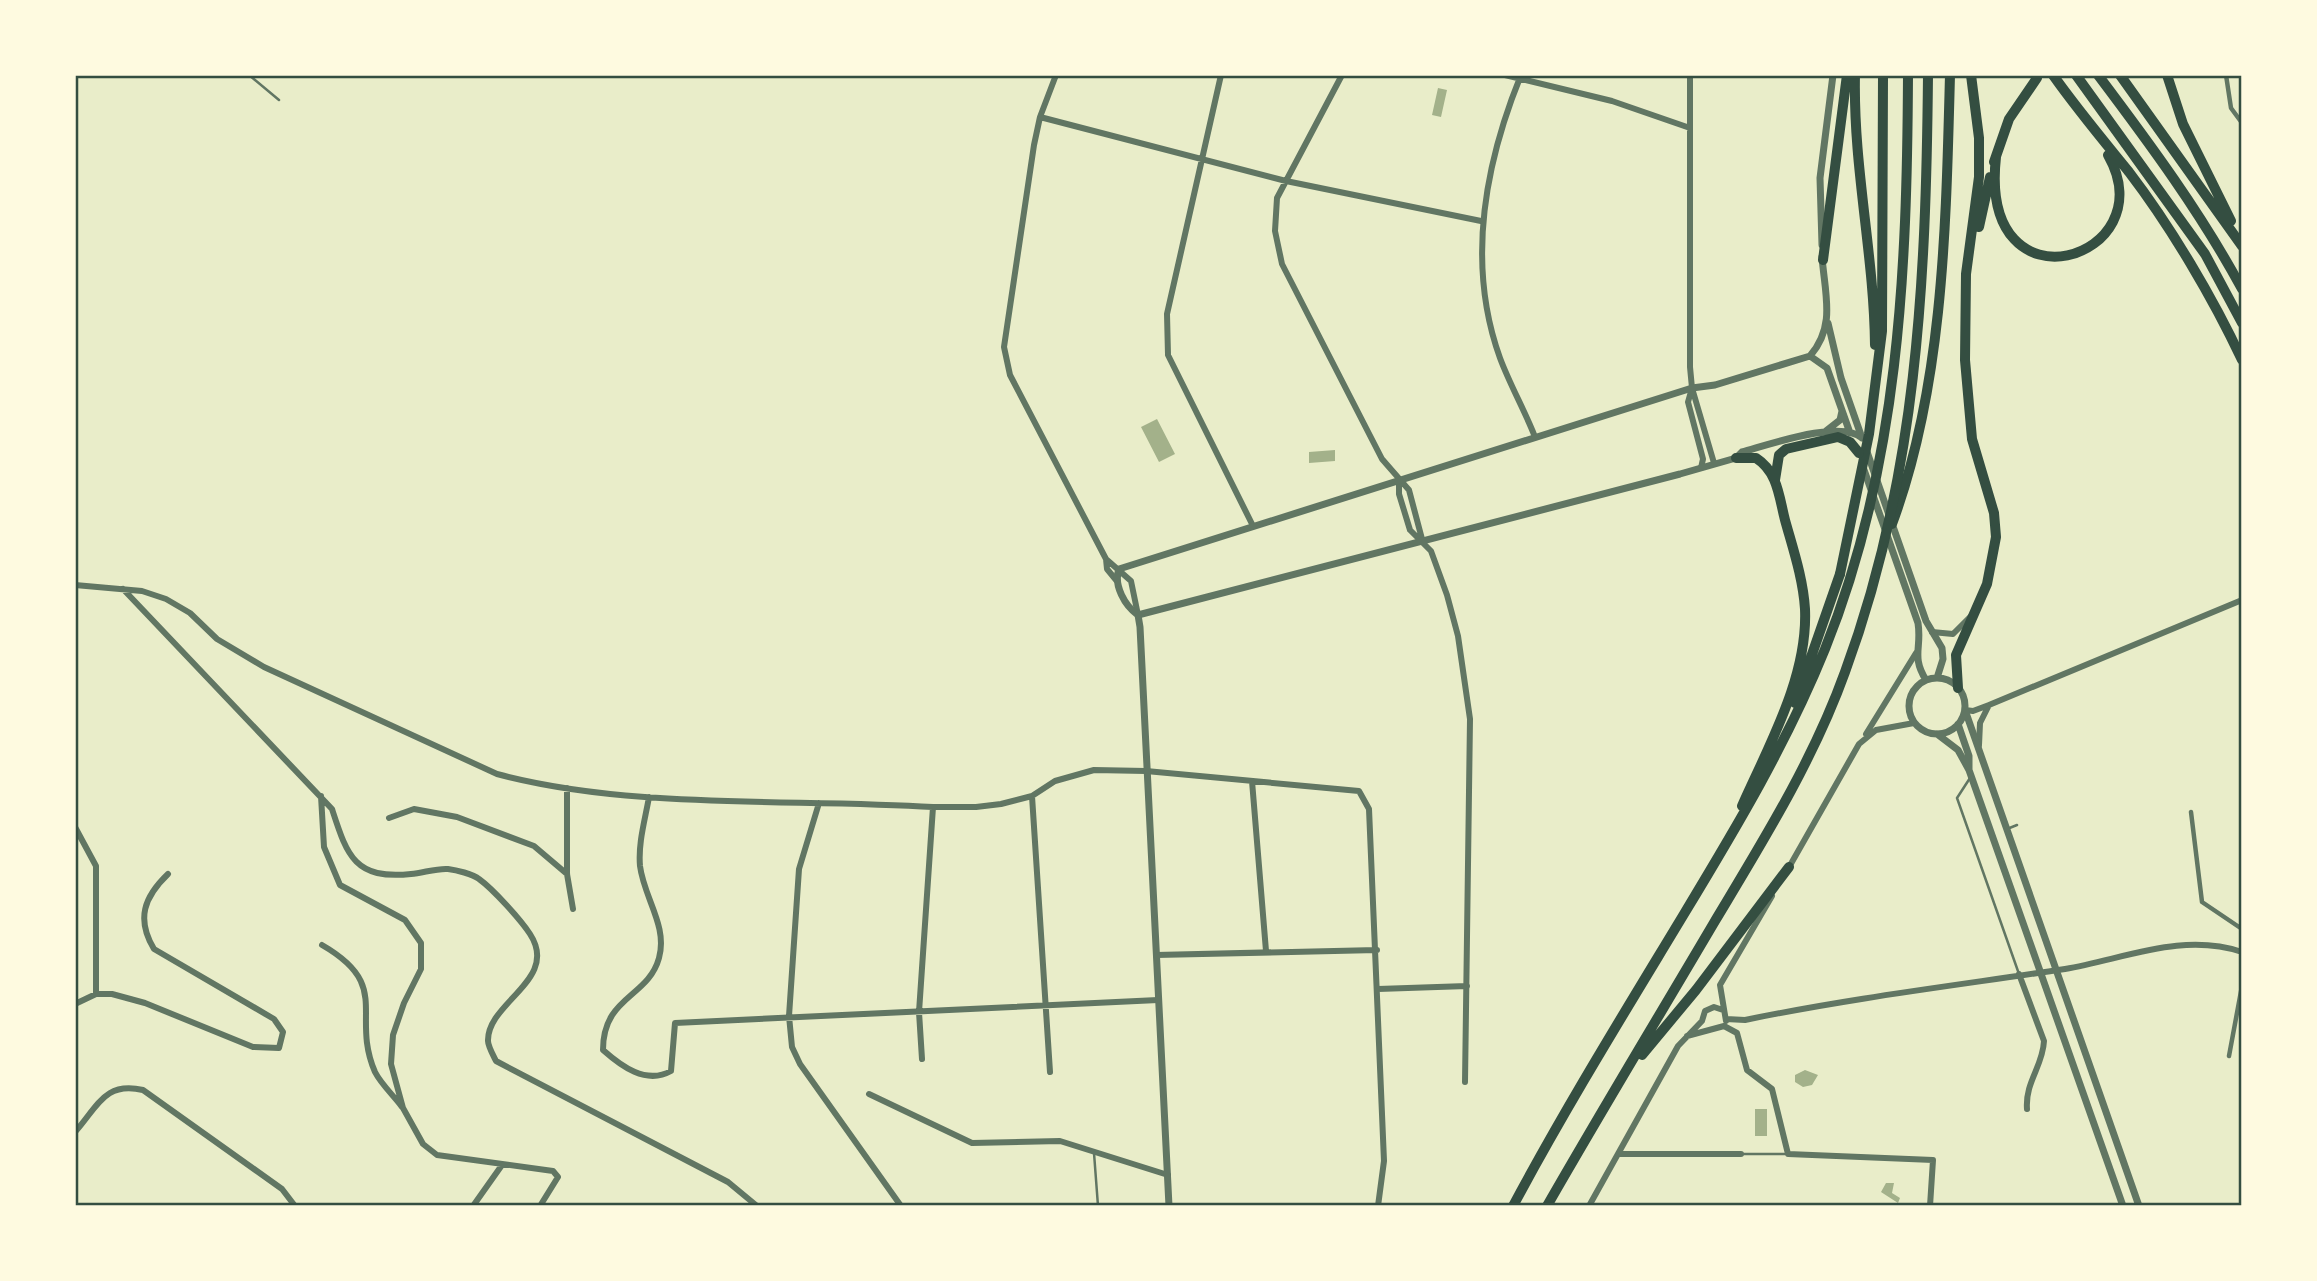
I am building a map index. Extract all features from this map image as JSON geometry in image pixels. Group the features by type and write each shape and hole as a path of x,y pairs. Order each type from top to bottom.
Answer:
{"highway":[{"path":"1823,260 1847,75"},
{"path":"1855,75 1856,161 1872,271 1876,384"},
{"path":"1778,752 1840,574 1853,525 1876,384 1884,297 1883,75"},
{"path":"1513,1206 1778,752 1826,647 1861,542 1880,464 1901,320 1908,75"},
{"path":"1895,508 1920,333 1924,272 1928,75"},
{"path":"1958,688 1956,655 1970,616 1987,584 1996,537 1994,513 1972,439 1965,360 1966,274 1980,154 1971,75"},
{"path":"2053,75 2096,135 2129,173 2166,229 2242,360"},
{"path":"2076,75 2205,254 2242,323"},
{"path":"2098,75 2166,167 2217,243 2242,289"},
{"path":"2120,75 2242,245"},
{"path":"2167,75 2190,141 2242,245"},
{"path":"1546,1206 1793,788 1845,673 1922,411 1934,332 1947,202 1950,76"},
{"path":"1965,360 1977,237 1996,157 2009,119 2037,78"},
{"path":"1996,157 1995,203 2005,229 2027,249 2057,257 2068,256 2088,248 2105,234 2117,212 2120,197 2116,171 2096,135"},
{"path":"1724,848 1773,737 1800,666 1804,640 1802,583 1775,480 1779,456 1786,449 1838,437 1850,442 1858,453"},
{"path":"1736,458 1756,458 1775,480"},
{"path":"1620,1081 1704,979 1789,867"}],"street":[{"path":"1056,75 1040,117 1007,325 1006,360 1106,559 1107,569 1116,580 1128,608 1138,615 1701,468 1736,458 1742,452 1826,432 1850,432 1866,436"},
{"path":"1221,75 1167,314 1166,341 1178,377 1253,526"},
{"path":"1342,75 1277,198 1275,231 1282,264 1382,459 1409,490 1422,539 1433,558 1458,636 1470,719 1465,1082"},
{"path":"1505,75 1612,102 1690,128"},
{"path":"1690,75 1690,367 1692,388 1714,463"},
{"path":"1833,75 1820,178 1828,323 1841,378 1866,436 1931,631 1943,654 1937,678"},
{"path":"2226,75 2231,108 2242,123"},
{"path":"1520,78 1503,131 1481,221 1482,284 1500,358 1535,437"},
{"path":"1040,117 1286,181 1481,221"},
{"path":"1119,569 1692,388 1722,383 1810,356 1824,337 1828,323"},
{"path":"1810,356 1827,368 1918,623 1920,641 1916,653 1859,744 1720,985 1723,1010 1725,1023 1738,1034 1747,1070 1772,1088 1788,1154 1933,1160 1930,1206"},
{"path":"1688,402 1692,388"},
{"path":"1672,395 1682,396 1688,402 1703,459 1701,468"},
{"path":"1826,432 1840,420 1842,411"},
{"path":"1399,479 1399,494 1408,524 1413,534 1422,539"},
{"path":"1106,559 1131,581 1138,615 1169,1206"},
{"path":"1116,580 1119,569"},
{"path":"75,585 123,589 166,599 190,613 217,639 264,667 497,774 531,783 649,797 933,807 976,807 1032,796 1055,781 1094,770 1146,771 1359,791 1367,801 1377,950 1384,1161 1378,1206"},
{"path":"123,589 321,796 332,809 346,851 372,873 407,875 449,869 478,878 531,934 535,966 527,985 494,1019 488,1041 496,1060 738,1189 757,1206"},
{"path":"1965,710 1973,711 1989,705 2242,600"},
{"path":"1931,631 1942,635 1953,634 1970,616"},
{"path":"1916,653 1917,664 1926,680"},
{"path":"2123,1206 1970,772 1958,750 1937,734 1924,731 1914,723 1909,709 1910,696 1926,680 1949,680 1958,688 2139,1206"},
{"path":"1979,749 1980,723 1989,705"},
{"path":"1937,734 1950,731 1958,724 1965,710"},
{"path":"1859,744 1877,730 1914,723"},
{"path":"1958,724 1969,756 1970,772"},
{"path":"1252,781 1266,951"},
{"path":"566,788 567,874 573,909"},
{"path":"321,796 324,846 340,885 405,920 421,943 421,969 404,1003 393,1035 391,1064 403,1108"},
{"path":"1032,796 1050,1072"},
{"path":"649,797 640,859 647,897 663,936 659,961 646,981 614,1009 603,1034 603,1050 636,1073 664,1075 671,1071 675,1056 675,1023 1158,1000"},
{"path":"818,803 799,869 789,1016 792,1046 800,1064 901,1206"},
{"path":"922,1059 919,1012 933,807"},
{"path":"389,818 414,809 457,817 534,846 567,874"},
{"path":"2191,812 2202,902 2242,929"},
{"path":"75,827 96,866 96,993"},
{"path":"75,1004 96,993 145,1003 253,1047 279,1048 283,1032 274,1019 154,949 147,937 144,914 151,890 168,874"},
{"path":"1687,1036 1714,1031 1725,1023 2057,970 2135,952 2196,943 2220,944 2242,951"},
{"path":"322,945 345,958 360,974 365,997 368,1044 376,1073 403,1108 423,1144 437,1155 545,1169 558,1177 540,1206"},
{"path":"1156,955 1377,950"},
{"path":"2019,974 2044,1041 2044,1051 2028,1085 2027,1109"},
{"path":"1378,989 1467,986"},
{"path":"2228,1056 2242,986"},
{"path":"1588,1206 1687,1036 1702,1021 1709,1008 1723,1010"},
{"path":"1702,1021 1708,1030 1714,1031"},
{"path":"75,1132 112,1089 124,1085 143,1090 282,1189 295,1206"},
{"path":"869,1094 972,1143 1060,1142 1168,1175"},
{"path":"1618,1154 1741,1154"},
{"path":"473,1206 502,1165"}],"lane":[{"path":"249,75 279,100"},
{"path":"1970,772 1957,798 2019,974"},
{"path":"2006,829 2017,825"},
{"path":"1094,1152 1098,1206"},
{"path":"1741,1154 1788,1154"}],"shaded area":[{"path":"1438,88 1447,90 1441,117 1432,115"},
{"path":"1157,419 1175,454 1159,462 1141,427"},
{"path":"1335,450 1335,461 1309,463 1309,452"},
{"path":"1805,1070 1818,1075 1812,1085 1803,1087 1795,1082 1795,1075"},
{"path":"1755,1109 1767,1109 1767,1136 1755,1136"},
{"path":"1886,1183 1894,1183 1892,1193 1900,1198 1898,1203 1881,1192"}]}
